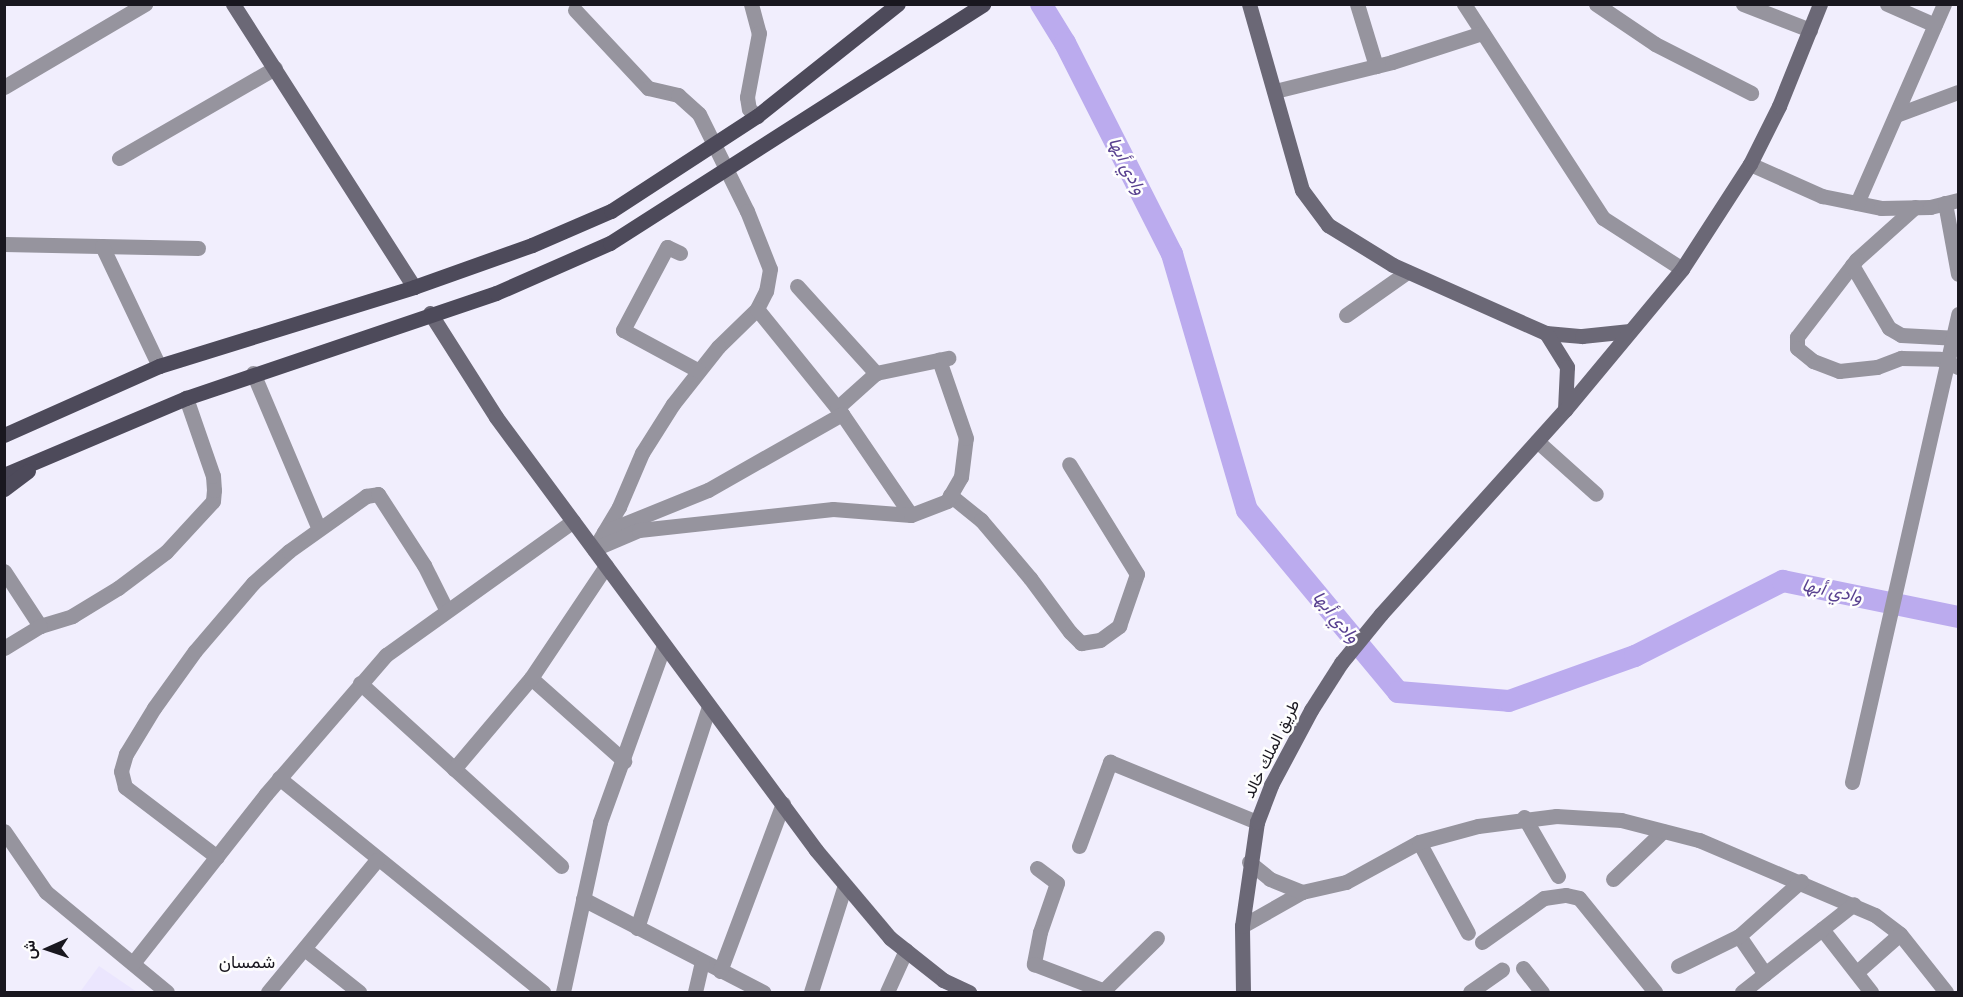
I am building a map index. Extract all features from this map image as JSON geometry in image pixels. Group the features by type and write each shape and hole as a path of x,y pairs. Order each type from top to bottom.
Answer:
{"main road":[{"path":"7,432 159,366 414,287 532,245 611,211 757,116 898,4"},
{"path":"4,475 186,398 253,373 496,293 610,243 692,193 726,166 983,4"},
{"path":"4,489 51,454"}],"street":[{"path":"233,4 414,287"},
{"path":"750,4 759,33 747,97 749,109 757,116"},
{"path":"1249,4 1302,190 1328,225 1407,272 1546,333 1582,336 1630,331"},
{"path":"1357,4 1376,66"},
{"path":"1464,4 1603,218 1682,269"},
{"path":"1596,4 1655,44 1751,93"},
{"name":"طريق الملك خالد","path":"1243,993 1242,926 1249,862 1257,822 1290,750 1341,663 1381,614 1565,410 1682,269 1750,164 1820,4"},
{"path":"1887,4 1935,25"},
{"path":"1857,203 1944,4"},
{"path":"1748,5 1810,30"},
{"path":"4,87 136,7"},
{"path":"575,10 648,87 678,95 699,114 712,145 726,166 770,269 766,291 757,309 699,371 642,453 594,549"},
{"path":"1275,91 1376,66 1482,33"},
{"path":"119,159 275,68"},
{"path":"1896,115 1959,92"},
{"path":"1750,164 1822,196 1881,208 1915,207 1952,202 1959,274"},
{"path":"1915,207 1852,265 1797,337 1797,348 1813,361 1839,371 1877,367 1900,358 1940,359 1959,367"},
{"path":"4,244 198,249"},
{"path":"102,246 159,366"},
{"path":"680,253 667,247 623,330 699,371"},
{"path":"1852,265 1888,328 1901,335 1959,338"},
{"path":"1346,315 1407,272"},
{"path":"797,286 876,373"},
{"path":"757,309 839,411 911,515"},
{"path":"430,314 496,417 709,706 845,885 890,938 943,980 969,993"},
{"path":"1852,782 1959,314"},
{"path":"1546,333 1567,367 1565,410"},
{"path":"594,549 639,530 833,509 911,515 946,501 961,477 966,438 943,359 876,373 839,411 708,490 604,532"},
{"path":"253,373 319,529"},
{"path":"4,648 40,626 72,616 118,588 166,552 213,501 213,476 186,398"},
{"path":"1538,441 1596,494"},
{"path":"950,495 981,520 1030,578 1070,632 1082,643 1100,640 1119,627 1137,574 1069,464"},
{"path":"217,857 125,787 122,771 126,754 195,651 253,583 319,529 366,496 378,494 424,565 447,611"},
{"path":"133,963 279,778 386,655 573,521"},
{"path":"454,769 531,678 606,566"},
{"path":"4,571 40,626"},
{"path":"563,993 600,822 624,761 664,645"},
{"path":"531,678 624,761"},
{"path":"360,683 561,866"},
{"path":"637,928 709,706"},
{"path":"1079,846 1110,762 1257,822"},
{"path":"279,778 543,993"},
{"path":"720,971 783,803"},
{"path":"1524,817 1558,876"},
{"path":"1242,926 1302,892 1346,882 1419,842 1524,817 1622,820 1699,840 1854,904 1900,934 1946,993"},
{"path":"4,831 46,892 166,993"},
{"path":"1613,879 1663,831"},
{"path":"1419,842 1468,933"},
{"path":"268,993 306,950 377,860"},
{"path":"1249,862 1270,879 1302,892"},
{"path":"1037,868 1057,883 1040,932 1034,964 1102,991 1157,938"},
{"path":"1678,966 1739,936 1801,881"},
{"path":"811,993 845,885"},
{"path":"1482,942 1544,898 1566,895 1579,898 1655,993"},
{"path":"583,899 763,993"},
{"path":"1749,990 1765,974 1854,904"},
{"path":"1822,929 1871,993"},
{"path":"1857,972 1900,934"},
{"path":"1739,936 1765,974"},
{"path":"306,950 359,993"},
{"path":"887,993 906,950"},
{"path":"695,993 702,962"},
{"path":"1523,968 1542,993"},
{"path":"1470,993 1502,970"}],"shaded area":[{"path":"99,966 137,992 80,992"}],"waterway":[{"name":"وادي أبها","path":"1041,4 1065,43 1172,254 1247,510 1398,692 1509,701 1635,656 1783,581 1958,617"}],"district":[{"name":"شمسان","path":"247,962"}]}
